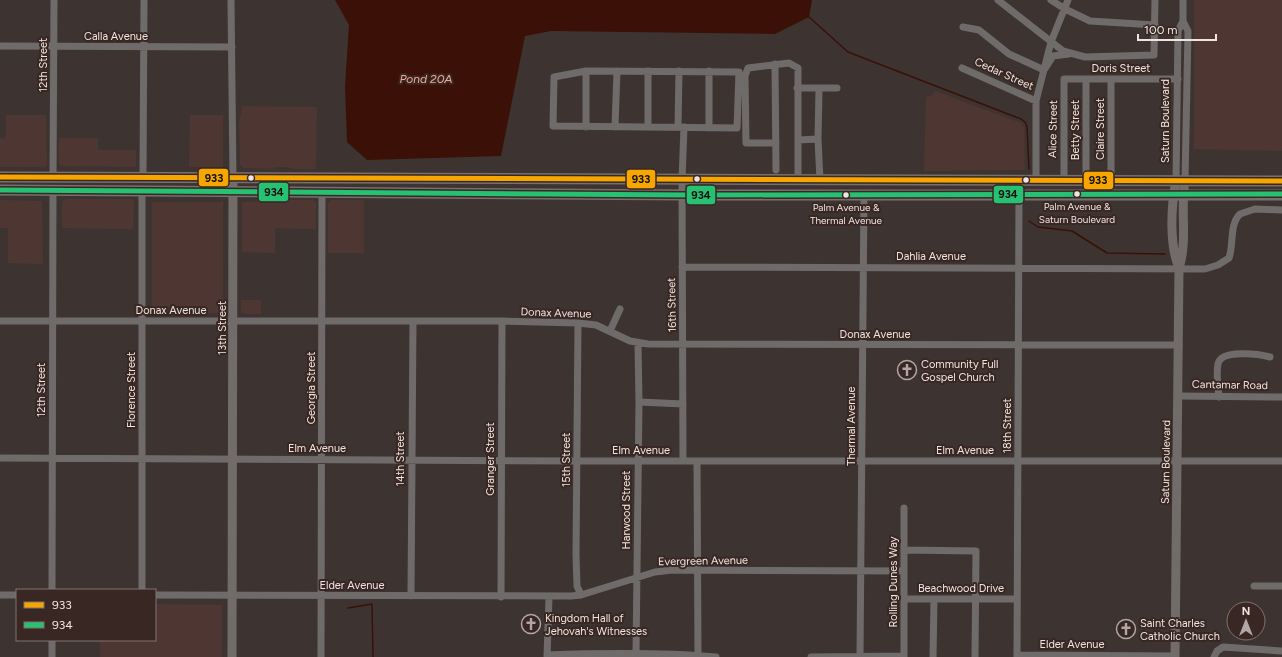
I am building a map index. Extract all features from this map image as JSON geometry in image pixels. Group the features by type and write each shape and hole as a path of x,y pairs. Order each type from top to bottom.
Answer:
{"highway":[{"path":"0,177 1282,181"},
{"path":"53,190 57,185 64,183 92,181 99,177"},
{"path":"0,190 1019,196 1282,195"}],"main road":[{"name":"13th Street","path":"232,657 234,458 233,178"},
{"name":"Saturn Boulevard","path":"1175,656 1179,396 1179,268 1174,250 1178,195 1181,181"}],"street":[{"name":"12th Street","path":"53,178 54,0"},
{"path":"143,177 144,0"},
{"name":"13th Street","path":"231,0 233,178"},
{"path":"998,0 1064,51 1085,57 1154,55 1155,0"},
{"path":"1051,0 1065,9 1090,20 1100,22 1155,25"},
{"path":"1036,180 1036,101 1051,42 1068,0"},
{"name":"Saturn Boulevard","path":"1181,181 1188,38 1188,31 1183,21 1183,0"},
{"name":"Saturn Boulevard","path":"1181,181 1178,31 1183,21"},
{"path":"963,28 979,30 1009,54 1044,70"},
{"name":"Calla Avenue","path":"0,46 232,47"},
{"path":"1044,70 1053,56 1072,53"},
{"path":"776,144 746,143 745,76 748,68 789,63 798,68 798,180"},
{"path":"775,64 776,170"},
{"name":"Cedar Street","path":"962,68 1036,101"},
{"path":"586,71 586,126"},
{"path":"586,71 679,71 739,72 737,128 554,126 554,77 586,71"},
{"path":"616,127 617,71"},
{"path":"648,71 648,127"},
{"name":"16th Street","path":"679,71 682,150 684,461"},
{"path":"709,71 709,128"},
{"name":"Doris Street","path":"1064,79 1178,79"},
{"name":"Alice Street","path":"1064,79 1064,180"},
{"name":"Betty Street","path":"1086,79 1086,180"},
{"name":"Claire Street","path":"1111,79 1111,180"},
{"path":"797,88 837,88"},
{"path":"819,89 818,139 820,180"},
{"path":"798,140 818,139"},
{"name":"12th Street","path":"52,589 53,190"},
{"name":"Florence Street","path":"142,190 142,589"},
{"name":"Georgia Street","path":"321,657 322,192"},
{"name":"Thermal Avenue","path":"860,657 864,195"},
{"name":"18th Street","path":"1017,656 1019,196"},
{"name":"Dahlia Avenue","path":"682,266 1205,268 1218,265 1229,258 1232,248 1234,222 1243,212 1255,209 1282,210"},
{"path":"610,331 620,309"},
{"name":"Donax Avenue","path":"0,321 578,323 596,325 638,343 1179,345"},
{"name":"14th Street","path":"411,596 413,322"},
{"name":"Granger Street","path":"501,597 502,322"},
{"name":"15th Street","path":"578,323 576,555 577,586 581,595"},
{"name":"Harwood Street","path":"636,654 637,461 639,402 638,343"},
{"path":"1219,396 1218,364 1221,358 1226,355 1238,354 1260,354 1270,357"},
{"name":"Cantamar Road","path":"1179,396 1282,397"},
{"path":"639,402 684,404"},
{"name":"Elm Avenue","path":"0,458 501,459 637,461 1282,461"},
{"path":"697,461 698,655"},
{"name":"Rolling Dunes Way","path":"904,508 904,657"},
{"path":"904,550 976,551 975,657"},
{"name":"Evergreen Avenue","path":"549,597 581,595 655,572 697,570 904,571"},
{"path":"1254,586 1282,586"},
{"path":"0,595 16,595"},
{"name":"Elder Avenue","path":"156,595 549,597"},
{"path":"549,597 547,656 636,654 698,655 716,657"},
{"name":"Beachwood Drive","path":"904,599 1017,599"},
{"path":"933,657 934,599"},
{"path":"52,641 52,657"},
{"path":"1214,657 1217,651 1223,647 1282,650"},
{"name":"Elder Avenue","path":"1017,656 1175,656"},
{"path":"811,657 904,657"}],"shaded area":[{"path":"1194,0 1282,0 1282,151 1194,149"},
{"path":"935,91 1021,123 1024,127 1025,170 924,171 926,97 932,95"},
{"path":"242,106 317,107 316,169 295,169 286,167 274,167 274,169 243,168 240,164 239,124"},
{"path":"6,115 46,115 47,165 44,167 0,167 0,139 6,138"},
{"path":"190,115 223,115 223,167 189,167"},
{"path":"59,138 98,138 98,150 136,150 136,166 61,166 59,165"},
{"path":"65,199 131,199 134,201 133,229 62,228 62,202"},
{"path":"0,200 42,201 43,264 8,263 8,228 0,228"},
{"path":"313,200 316,203 316,229 275,228 275,253 242,252 242,202"},
{"path":"332,200 364,200 364,253 328,253 328,203"},
{"path":"152,202 223,202 223,310 221,313 155,313 152,311"},
{"path":"241,300 261,300 261,314 244,314 241,311"},
{"path":"156,604 222,605 222,657 100,657 100,641 156,641"}],"water":[{"name":"Pond 20A","path":"335,0 812,0 809,17 775,34 551,31 525,36 501,156 367,160 347,142 345,86 349,25"}],"waterway":[{"path":"809,17 848,52 1021,119 1025,122 1027,127 1029,169"},
{"path":"1029,221 1038,227 1072,231 1107,253 1165,254"},
{"path":"348,608 372,604 373,657"}],"transit line":[{"name":"933","path":"0,177 1282,181"},
{"name":"934","path":"0,190 690,195 1282,194"}],"place":[{"name":"Palm Avenue & Saturn Boulevard","path":"1077,194"},
{"name":"Palm Avenue & Thermal Avenue","path":"846,195"},
{"name":"Community Full Gospel Church","path":"907,370"},
{"name":"Kingdom Hall of Jehovah's Witnesses","path":"531,624"},
{"name":"Saint Charles Catholic Church","path":"1126,629"}]}
